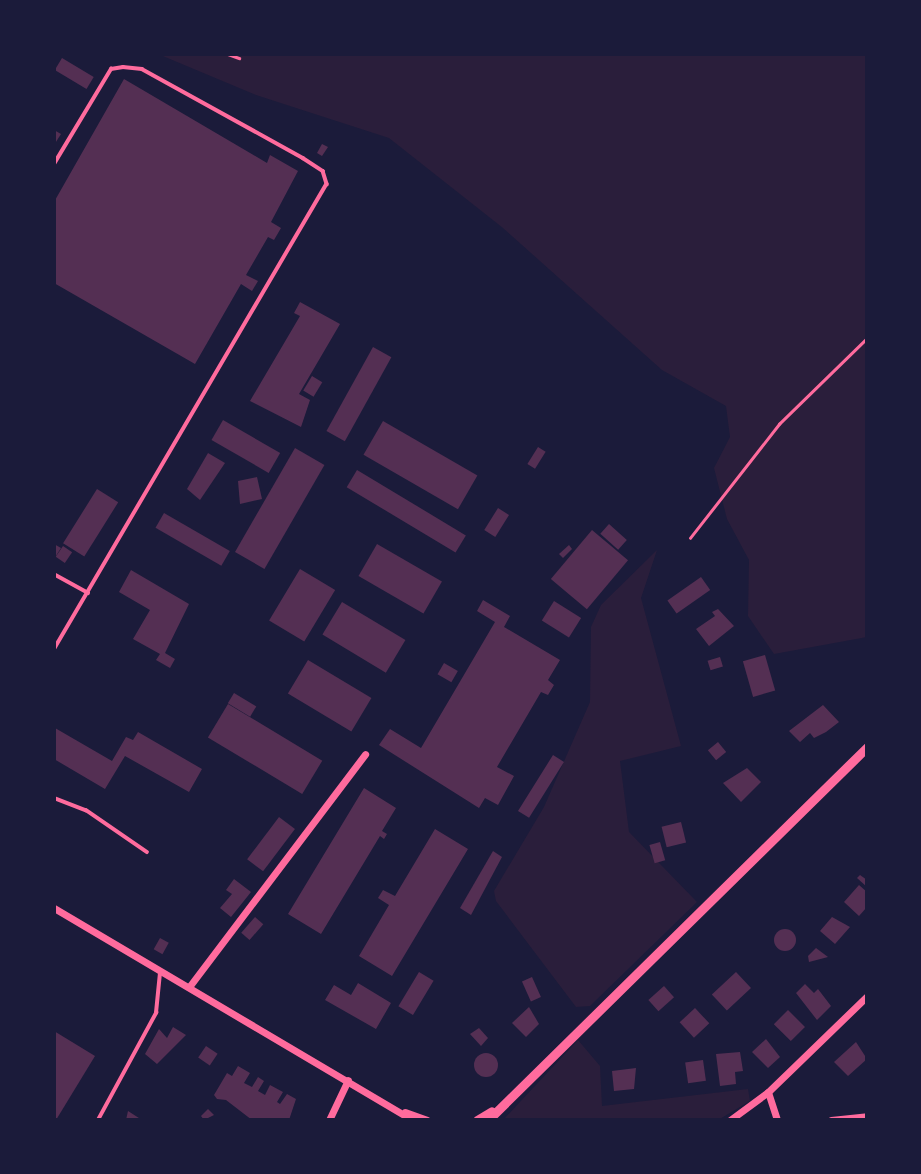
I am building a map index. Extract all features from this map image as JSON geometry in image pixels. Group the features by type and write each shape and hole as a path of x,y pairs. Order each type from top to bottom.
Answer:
{"street":[{"path":"477,1120 494,1110 867,747"},
{"path":"189,987 365,754"},
{"path":"54,908 401,1111 412,1120"},
{"path":"730,1120 768,1092 867,996"},
{"path":"329,1120 348,1080"},
{"path":"768,1092 777,1120"},
{"path":"488,1120 494,1110"},
{"path":"401,1111 427,1120"},
{"path":"831,1120 867,1116"}],"lane":[{"path":"54,164 111,69 142,69 324,172 327,184 54,650"},
{"path":"54,573 88,593"},
{"path":"54,798 86,810 147,852"},
{"path":"98,1120 156,1013 161,971"}],"path":[{"path":"228,54 239,58"},
{"path":"690,538 779,424 867,338"}],"shaded area":[{"path":"158,54 867,54 867,637 774,654 748,616 749,560 727,519 714,468 730,437 726,406 662,370 503,228 389,138 256,95"},
{"path":"657,550 641,598 681,746 620,761 629,832 697,902 590,1006 576,1007 496,901 494,891 544,807 590,702 591,627 601,605"},
{"path":"578,1040 600,1066 602,1106 748,1089 750,1101 718,1120 503,1120"}],"building":[{"path":"62,58 94,77 87,89 55,70"},
{"path":"124,79 267,163 270,155 298,171 271,222 281,228 274,240 268,237 246,275 258,281 252,291 241,284 195,364 54,283 54,202"},
{"path":"54,130 61,134 54,145"},
{"path":"322,144 328,147 322,156 317,153"},
{"path":"300,302 340,324 299,394 310,400 301,427 250,401 300,316 294,313"},
{"path":"373,347 391,357 345,441 326,431"},
{"path":"312,376 322,382 314,397 303,391"},
{"path":"223,420 280,453 269,473 212,440"},
{"path":"383,421 477,476 458,509 364,455"},
{"path":"538,447 546,452 535,469 527,464"},
{"path":"295,448 324,465 264,569 235,552"},
{"path":"208,453 225,463 200,500 187,489"},
{"path":"357,470 466,535 456,553 347,487"},
{"path":"257,477 262,499 240,504 238,481"},
{"path":"97,489 118,502 84,557 63,543"},
{"path":"498,508 509,515 495,537 484,530"},
{"path":"164,513 230,551 221,566 156,528"},
{"path":"609,524 627,540 618,550 600,534"},
{"path":"592,530 628,560 587,609 551,579"},
{"path":"54,544 61,548 54,559"},
{"path":"377,544 442,582 423,614 358,576"},
{"path":"569,545 572,549 563,558 559,554"},
{"path":"63,546 72,552 65,563 56,557"},
{"path":"300,569 335,590 304,642 269,620"},
{"path":"131,570 189,604 165,653 175,659 170,668 156,660 160,654 133,639 150,610 119,592"},
{"path":"701,577 710,590 677,614 667,601"},
{"path":"483,600 510,616 504,627 560,660 548,680 554,685 548,695 541,692 497,767 514,776 498,805 485,798 479,808 379,745 390,729 421,748 495,622 477,611"},
{"path":"554,601 581,618 569,637 542,621"},
{"path":"342,602 405,640 386,673 322,635"},
{"path":"718,609 734,626 709,646 696,629 715,616 712,612"},
{"path":"765,655 775,691 753,697 743,661"},
{"path":"720,657 723,667 710,670 708,661"},
{"path":"308,660 371,698 351,732 288,693"},
{"path":"444,663 458,671 451,682 438,674"},
{"path":"234,693 256,706 250,717 228,703"},
{"path":"228,704 322,761 302,794 208,737"},
{"path":"823,705 839,722 814,738 810,733 800,742 789,731"},
{"path":"55,728 112,761 126,737 133,740 138,732 202,769 189,792 125,756 105,789 54,759"},
{"path":"718,742 726,752 716,760 708,750"},
{"path":"553,755 564,762 529,818 518,811"},
{"path":"747,768 761,782 741,802 723,783"},
{"path":"364,788 396,808 382,831 387,834 384,839 380,836 321,934 288,914"},
{"path":"279,817 295,829 263,871 247,859"},
{"path":"681,822 686,842 667,847 662,827"},
{"path":"435,829 468,849 392,976 359,956 389,905 378,898 383,890 395,896"},
{"path":"660,842 665,860 655,863 649,845"},
{"path":"493,851 502,857 471,915 460,908"},
{"path":"860,875 867,880 867,887 857,878"},
{"path":"234,879 251,892 231,917 220,908 232,894 226,890"},
{"path":"859,885 867,892 867,907 859,916 844,902"},
{"path":"255,917 263,924 250,940 241,933"},
{"path":"832,917 850,927 835,944 820,931"},
{"path":"785,929 793,932 796,940 793,948 785,951 777,948 774,940 777,932"},
{"path":"160,938 169,943 162,954 154,949"},
{"path":"816,948 828,957 809,962 808,956"},
{"path":"419,972 434,981 413,1015 398,1006"},
{"path":"736,972 751,988 727,1011 712,995"},
{"path":"532,977 541,997 531,1002 522,981"},
{"path":"358,983 391,1003 376,1029 325,1000 334,985 351,995"},
{"path":"805,984 814,993 818,989 831,1006 817,1020 796,993"},
{"path":"664,986 674,997 658,1011 648,1000"},
{"path":"529,1007 539,1024 526,1037 512,1023"},
{"path":"695,1008 709,1023 694,1038 680,1022"},
{"path":"788,1010 805,1027 791,1041 774,1024"},
{"path":"173,1027 186,1035 157,1064 145,1054 159,1029 167,1038"},
{"path":"479,1028 488,1038 481,1046 470,1034"},
{"path":"54,1031 95,1056 56,1120 54,1119"},
{"path":"766,1039 780,1057 768,1068 752,1052"},
{"path":"856,1042 867,1059 848,1076 834,1062"},
{"path":"206,1046 218,1054 210,1065 198,1058"},
{"path":"740,1052 743,1071 735,1072 736,1084 720,1086 716,1054"},
{"path":"486,1053 495,1056 498,1065 495,1074 486,1077 477,1074 474,1065 477,1056"},
{"path":"703,1060 706,1081 688,1083 685,1063"},
{"path":"238,1066 250,1073 244,1083 252,1087 258,1077 264,1081 258,1091 265,1095 270,1085 283,1092 277,1102 280,1104 287,1094 296,1099 289,1120 252,1120 226,1100 217,1099 214,1095 227,1073 232,1076"},
{"path":"636,1068 634,1089 614,1091 612,1071"},
{"path":"208,1109 214,1115 204,1120 201,1116"},
{"path":"128,1111 142,1120 126,1120"}]}
